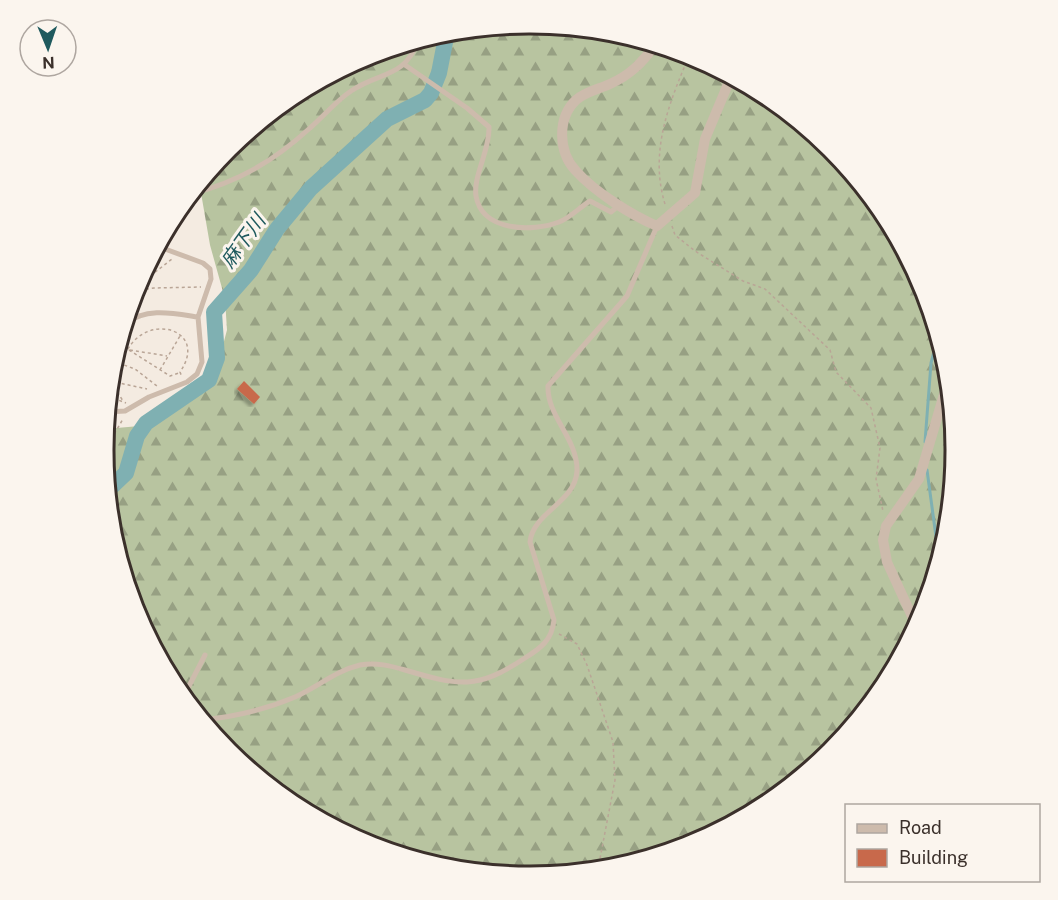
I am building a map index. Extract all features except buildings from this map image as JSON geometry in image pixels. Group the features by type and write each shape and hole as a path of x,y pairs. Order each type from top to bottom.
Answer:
{"street":[{"path":"648,52 628,75 579,98 565,114 563,146 575,170 620,205 657,226 668,214 688,202 695,193 705,139 728,85"},
{"path":"910,615 883,550 886,526 919,479 942,402"}],"lane":[{"path":"205,190 223,186 248,175 279,154 351,90 405,65 412,52"},
{"path":"405,65 467,108 489,127 489,137 476,194 479,206 488,216 501,224 520,227 544,226 563,220 590,201 611,212 620,205"},
{"path":"212,718 280,703 311,689 327,677 362,665 386,665 448,682 477,682 507,670 548,641 553,631 554,620 530,542 531,530 567,494 577,472 572,442 548,396 548,386 627,296 657,226"},
{"path":"115,412 125,411 158,393 187,382 197,374 202,362 198,317 211,279 210,269 202,263 165,249"},
{"path":"136,316 167,312 198,317"},
{"path":"188,687 205,655"}],"path":[{"path":"685,65 667,106 661,129 663,196 675,235 695,252 743,280 765,289 830,350 836,372 871,408 880,448 876,479 886,526"},
{"path":"154,270 180,254"},
{"path":"146,290 167,287 208,288"},
{"path":"159,329 181,335 187,341 188,354 180,372 170,376 129,350 132,341 145,331 159,329"},
{"path":"160,370 181,335"},
{"path":"126,350 168,356"},
{"path":"122,365 143,374 158,393"},
{"path":"180,372 187,382"},
{"path":"119,382 134,384 158,393"},
{"path":"118,393 123,401"},
{"path":"114,435 132,407 117,399"},
{"path":"553,631 577,644 603,707 613,742 615,780 600,860"}],"green space":[{"path":"502,35 556,35 583,38 610,42 663,57 713,77 737,90 782,120 803,138 823,156 859,197 902,266 930,342 937,369 944,423 944,477 941,504 937,531 922,584 902,634 889,658 859,703 841,724 823,744 782,780 713,823 637,851 610,858 556,865 502,865 475,862 448,858 395,843 345,823 321,810 276,780 255,762 235,744 199,703 156,634 136,584 121,531 114,477 114,428 151,425 190,402 215,375 227,330 225,299 210,245 201,194 235,156 276,120 321,90 370,66 421,49 448,42"}],"waterway":[{"name":"麻下川","path":"115,484 126,473 137,436 146,423 209,380 217,358 214,312 251,270 277,229 311,188 387,119 425,100 431,93 439,73 445,43"},
{"path":"925,442 933,355"},
{"path":"927,470 936,536"}]}
